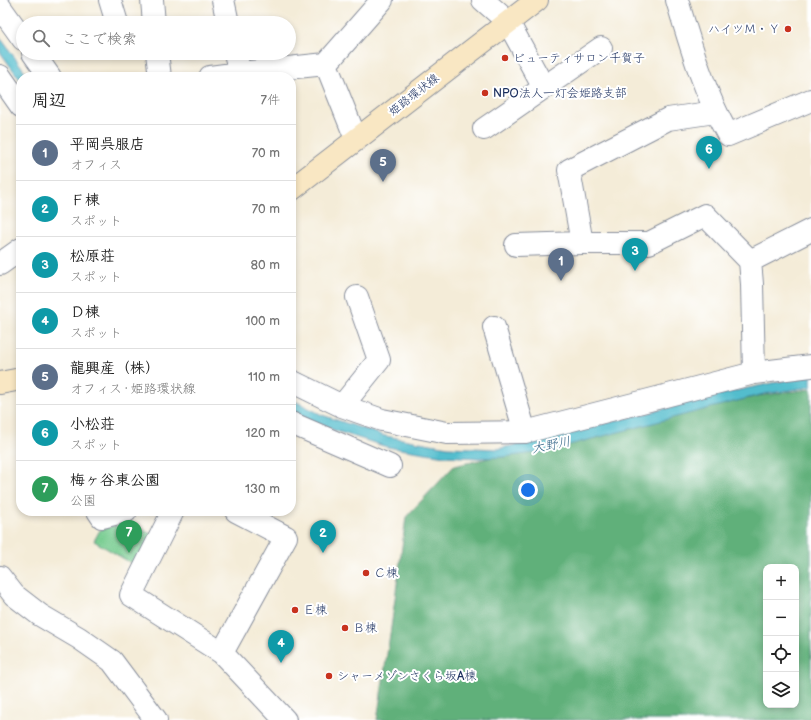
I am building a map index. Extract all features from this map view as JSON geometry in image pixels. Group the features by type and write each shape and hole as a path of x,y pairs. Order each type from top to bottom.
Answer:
{"main road":[{"name":"姫路環状線","path":"296,186 537,0"},
{"path":"0,384 16,380"}],"street":[{"path":"110,0 115,16"},
{"path":"152,0 153,16"},
{"path":"223,0 226,16"},
{"path":"220,72 238,63 326,64 382,0"},
{"path":"483,0 508,22 544,88"},
{"path":"677,0 692,52 715,112 728,135 811,100"},
{"path":"0,7 16,29"},
{"path":"484,128 601,48"},
{"path":"38,60 46,72"},
{"path":"158,60 159,72"},
{"path":"326,64 356,139"},
{"path":"0,76 16,99"},
{"path":"582,243 569,170 668,119 715,112"},
{"path":"516,245 649,243 705,215 750,261 754,373"},
{"path":"750,261 811,230"},
{"path":"0,264 16,253"},
{"path":"342,406 379,360 357,297"},
{"path":"494,327 525,432"},
{"path":"296,383 342,406 382,420 447,433 525,432 754,373 811,366"},
{"path":"296,425 390,466"},
{"path":"170,516 131,595 222,653 285,720"},
{"path":"222,653 286,537 246,516"},
{"path":"0,577 14,595 40,615 112,660 156,720"}],"green space":[{"path":"811,389 811,720 377,720 406,517 454,466 758,396"},
{"path":"127,522 153,535 136,566 94,541 100,530"}],"water":[{"path":"0,37 25,72 16,72 16,74 0,52"},
{"name":"大野川","path":"811,375 811,387 764,394 542,452 503,457 478,458 445,456 387,447 336,431 296,414 296,402 322,415 385,436 448,447 498,449 739,390"}],"place":[{"name":"ハイツＭ・Ｙ","path":"788,29"},
{"name":"ビューティサロン千賀子","path":"505,58"},
{"name":"NPO法人一灯会姫路支部","path":"485,93"},
{"name":"小松荘","path":"709,169"},
{"name":"龍興産（株）","path":"383,182"},
{"name":"松原荘","path":"635,271"},
{"name":"平岡呉服店","path":"561,281"},
{"name":"梅ヶ谷東公園","path":"129,553"},
{"name":"Ｆ棟","path":"323,553"},
{"name":"Ｃ棟","path":"366,573"},
{"name":"Ｅ棟","path":"295,610"},
{"name":"Ｂ棟","path":"345,628"},
{"name":"Ｄ棟","path":"281,663"},
{"name":"シャーメゾンさくら坂A棟","path":"329,676"}]}
